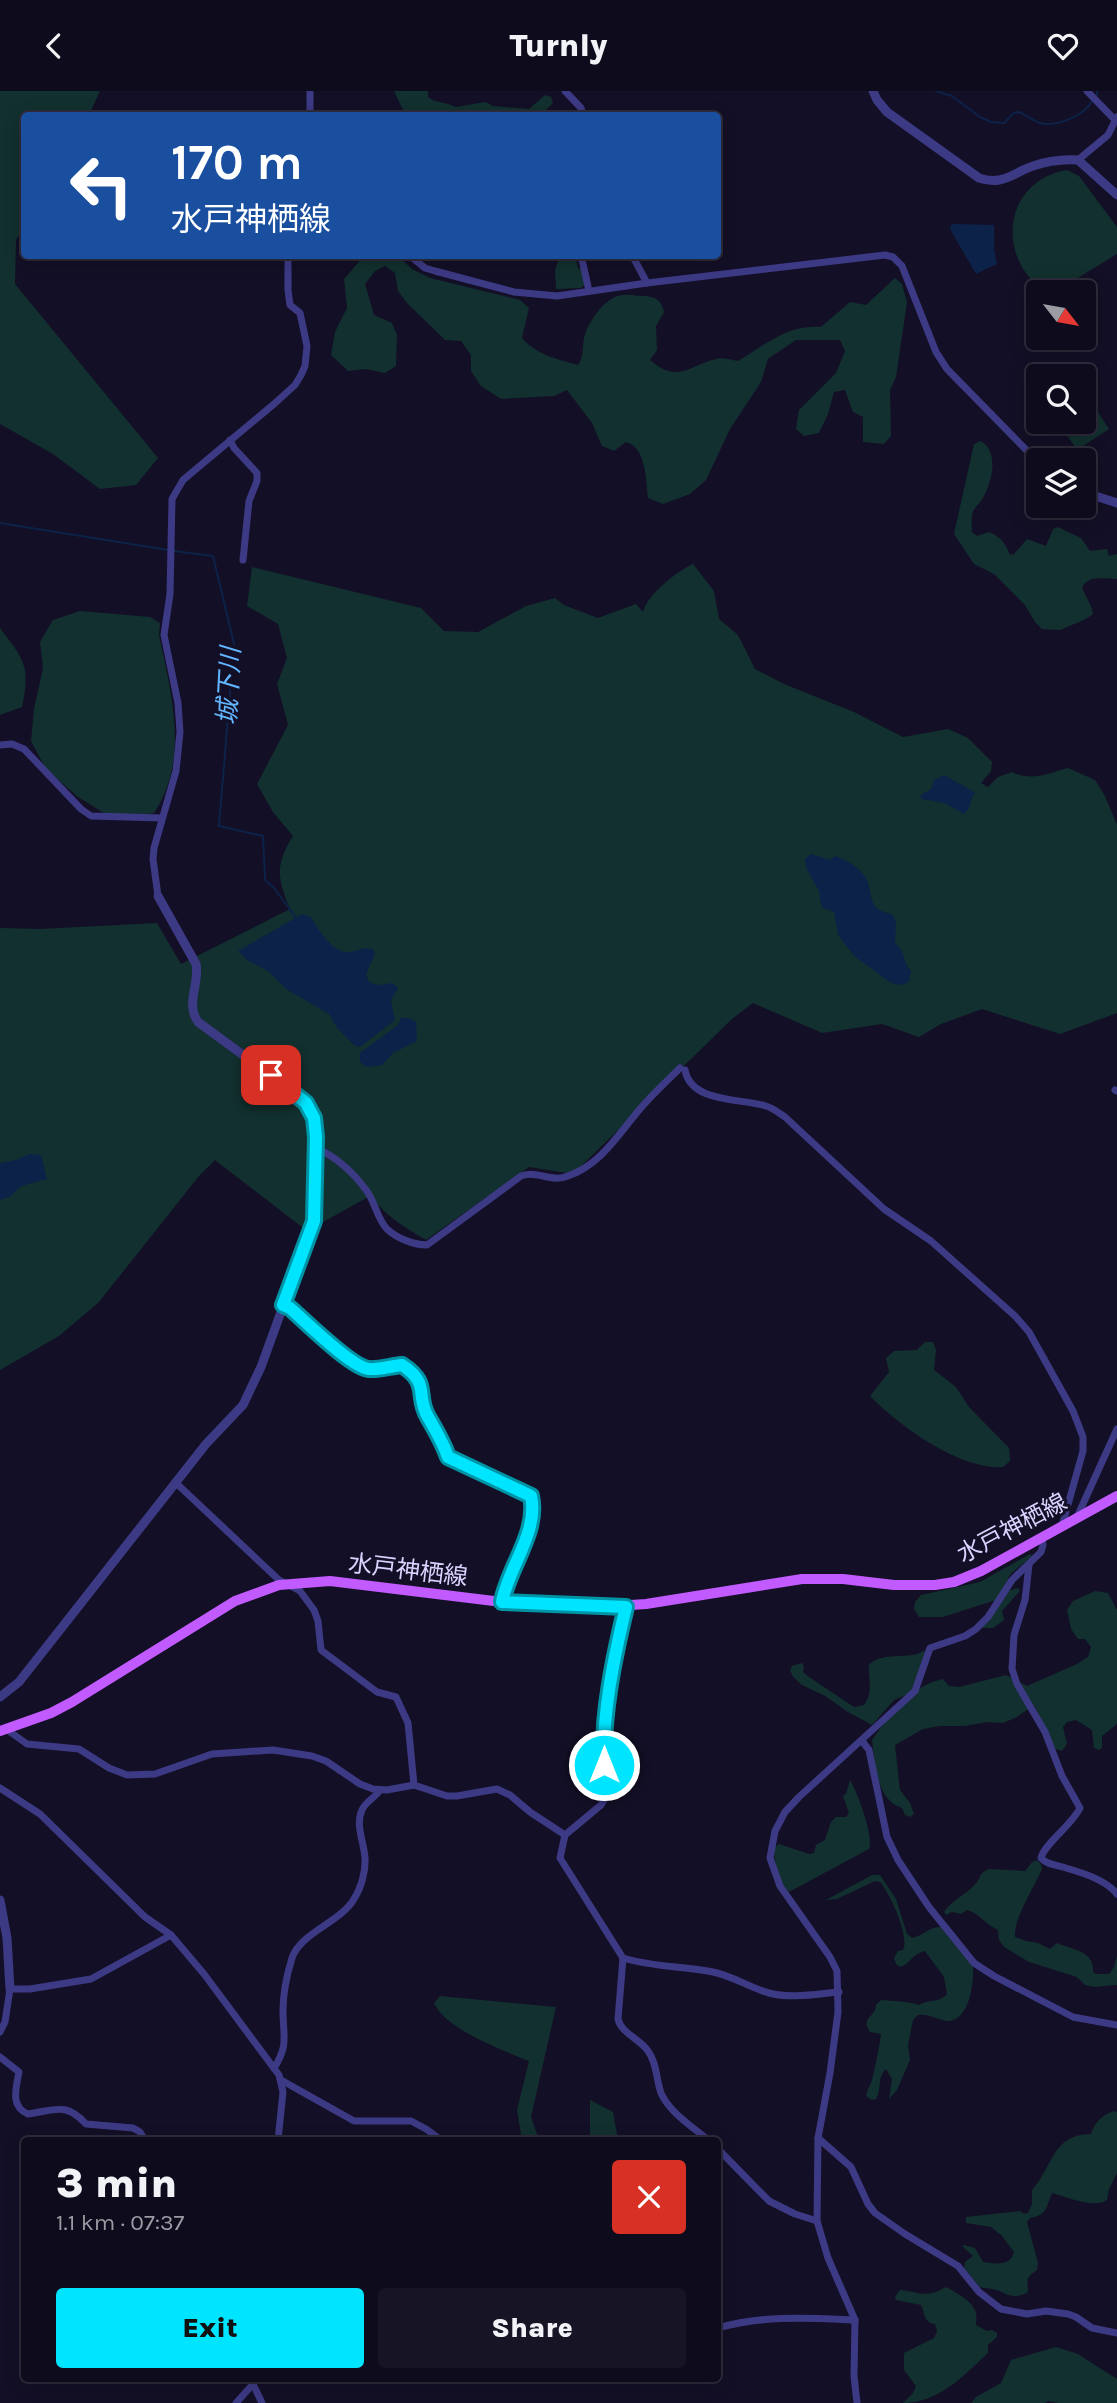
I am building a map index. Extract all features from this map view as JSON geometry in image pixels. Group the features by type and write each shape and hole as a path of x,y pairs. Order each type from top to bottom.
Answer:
{"main road":[{"name":"水戸神栖線","path":"3,1730 51,1713 72,1702 235,1601 287,1584 330,1581 502,1602 626,1607 795,1580 832,1579 920,1586 945,1584 981,1571 1117,1496"}],"street":[{"path":"310,91 310,112"},
{"path":"565,91 582,112"},
{"path":"873,91 887,112 963,168 985,180 1004,180 1034,165 1079,160 1108,135 1116,119 1087,91"},
{"path":"1079,160 1117,195"},
{"path":"414,259 425,268 514,292 556,296 885,255 893,257 902,266 936,352 947,369 1026,450"},
{"path":"0,1697 19,1682 175,1482 247,1398 314,1221 314,1118 306,1103 205,1027 194,1015 192,996 198,972 158,896 154,848 176,771 180,733 178,703 164,635 170,594 170,510 177,487 295,385 305,366 307,346 300,313 290,305 288,259"},
{"path":"582,259 589,291"},
{"path":"634,259 647,283"},
{"path":"230,440 257,474 249,501 243,560"},
{"path":"1096,496 1117,503"},
{"path":"0,745 12,744 24,749 81,809 91,816 162,818"},
{"path":"316,1148 330,1153 359,1181 368,1192 387,1230 417,1245 427,1245 521,1176 536,1173 559,1179 568,1177 590,1164 612,1145 636,1113 683,1069 693,1087 703,1093 768,1107 785,1117 877,1202 931,1241 1016,1317 1029,1332 1076,1418 1083,1437 1083,1451 1062,1527"},
{"path":"283,1305 362,1367 369,1369 402,1365 412,1371 420,1383 424,1407 448,1457 531,1496 533,1505 527,1531 502,1602"},
{"path":"1077,1517 1117,1429"},
{"path":"175,1482 279,1580 300,1591 314,1610 318,1621 321,1650 377,1692 396,1697 408,1723 414,1785"},
{"path":"857,2403 854,2376 855,2320 828,2258 817,2221 818,2138 834,2047 839,1992 836,1971 830,1957 780,1886 772,1868 771,1849 775,1831 785,1812 915,1691 930,1648 965,1636 988,1617 1012,1580 1042,1549 1042,1538"},
{"path":"1029,1564 1025,1600 1014,1635 1012,1669 1017,1684 1045,1732 1062,1776 1080,1808 1054,1841 1043,1850 1041,1858 1047,1863 1106,1884 1117,1894"},
{"path":"626,1607 615,1655 603,1737 606,1797 601,1805 565,1835 560,1858 623,1958 618,2019 620,2026 642,2042 649,2052 664,2098 705,2137"},
{"path":"3,1730 27,1744 79,1749 109,1768 127,1775 155,1774 212,1754 273,1750 326,1761 360,1784 380,1790 414,1785 447,1796 497,1789 510,1795 565,1835"},
{"path":"862,1741 869,1750 892,1850 929,1907 965,1954 994,1976 1056,2010 1073,2017 1117,2025"},
{"path":"0,1788 40,1814 145,1917 171,1935 204,1974 275,2068 281,2080 283,2092 278,2137"},
{"path":"275,2068 285,2043 283,2007 292,1958 300,1946 348,1907 355,1897 365,1866 360,1813 365,1804 380,1790"},
{"path":"0,1900 10,1989 5,2022 0,2032"},
{"path":"10,1989 30,1989 91,1979 171,1935"},
{"path":"623,1958 646,1965 685,1967 716,1973 775,1995 839,1992"},
{"path":"0,2057 19,2072 16,2104 24,2112 28,2114 67,2108 86,2124 134,2128 143,2137"},
{"path":"281,2080 354,2121 411,2121 437,2137"},
{"path":"818,2138 851,2168 875,2213 958,2266 979,2292 1001,2309 1027,2314 1046,2311 1068,2314 1091,2328 1117,2333"},
{"path":"721,2152 769,2201 817,2221"},
{"path":"721,2328 748,2321 775,2319 855,2320"},
{"path":"236,2403 252,2382"},
{"path":"253,2382 262,2403"}],"green space":[{"path":"0,91 100,91 90,112 21,112 21,231 16,240 15,284 158,458 136,485 100,489 53,454 0,424"},
{"path":"394,91 428,91 428,97 431,99 456,107 485,102 493,106 529,109 545,95 551,97 553,103 544,112 404,112"},
{"path":"1067,170 1079,176 1117,227 1117,254 1075,280 1032,280 1018,260 1013,241 1013,222 1019,204 1030,189 1046,177"},
{"path":"361,259 401,259 412,269 430,278 520,300 529,308 522,338 541,352 578,365 586,332 604,305 616,296 652,297 660,302 664,312 656,326 657,350 650,360 668,371 676,372 718,358 738,361 787,332 821,327 850,302 866,305 895,278 902,284 907,302 896,377 890,390 891,436 884,444 863,442 863,417 853,412 845,390 834,392 819,433 804,436 796,429 799,410 836,373 845,351 840,340 796,340 768,359 761,382 730,429 706,480 690,494 663,504 648,498 644,465 638,450 626,442 614,451 602,446 592,423 567,390 554,396 501,399 481,386 471,371 471,355 461,341 445,340 408,304 398,291 395,273 385,266 375,271 365,284 374,315 392,323 397,335 396,366 385,373 366,369 348,371 331,355 335,332 347,308 344,279"},
{"path":"559,259 576,259 578,268 584,271 587,282 581,288 556,289 555,270"},
{"path":"1096,409 1109,429 1080,448 1076,448 1066,434 1096,434"},
{"path":"981,441 991,453 992,469 985,494 974,509 972,532 977,536 989,532 993,534 1007,547 1010,555 1027,539 1046,546 1053,529 1058,527 1081,538 1090,551 1107,549 1109,556 1117,554 1117,579 1093,579 1082,587 1093,614 1086,619 1060,630 1042,629 1025,605 994,574 974,564 954,534 974,444"},
{"path":"693,564 714,591 719,619 738,635 755,669 784,684 854,712 903,737 948,729 968,738 992,762 991,771 981,783 988,787 998,777 1012,772 1033,776 1068,768 1095,780 1117,825 1117,1013 1060,1034 982,1009 941,1024 919,1037 882,1024 822,1033 753,1003 732,1019 573,1174 529,1167 426,1240 389,1215 370,1196 307,1231 215,1160 199,1176 99,1302 59,1336 0,1370 0,928 40,929 157,923 181,964 290,909 282,889 280,872 283,855 293,836 273,812 257,784 288,725 277,684 287,658 278,624 247,606 252,567 421,608 444,631 478,632 526,606 555,598 564,605 598,618 636,604 643,612 650,598 664,584"},
{"path":"80,611 150,617 160,623 159,635 172,703 175,748 172,771 154,813 142,816 104,813 78,797 46,769 31,741 34,709 43,668 40,642 53,620"},
{"path":"0,628 20,656 26,682 22,707 0,715"},
{"path":"925,1342 933,1342 936,1350 934,1370 956,1387 969,1407 1009,1448 1010,1461 1003,1467 968,1461 931,1444 897,1420 870,1396 889,1372 886,1358 894,1351 917,1350"},
{"path":"1030,1554 1032,1556 1008,1578 1008,1591 1018,1588 1020,1591 1002,1611 1004,1620 993,1628 982,1628 996,1600 943,1617 919,1617 914,1609 915,1602 921,1595 980,1582"},
{"path":"1095,1591 1108,1593 1117,1610 1117,1724 1102,1736 1102,1748 1094,1748 1092,1730 1076,1720 1067,1722 1063,1727 1067,1744 1062,1751 1055,1749 1034,1705 1003,1723 987,1722 923,1729 895,1745 900,1790 914,1814 910,1817 905,1815 902,1808 887,1797 878,1780 872,1740 894,1711 921,1688 943,1679 949,1686 959,1687 1006,1675 1027,1686 1077,1664 1088,1657 1091,1647 1085,1639 1078,1639 1071,1629 1067,1610 1073,1601"},
{"path":"924,1651 926,1653 918,1682 909,1694 894,1700 872,1725 802,1685 790,1670 792,1666 802,1663 803,1672 854,1707 864,1705 867,1700 870,1691 869,1665 873,1661"},
{"path":"850,1780 867,1825 869,1849 789,1892 777,1871 774,1847 779,1844 809,1854 814,1853 816,1845 825,1840 831,1822 836,1817 846,1817 849,1813 843,1796"},
{"path":"1037,1860 1042,1869 1017,1921 1015,1937 1050,1949 1057,1943 1082,1952 1087,1955 1096,1974 1109,1974 1117,1956 1117,1985 1085,1985 1077,1977 1029,1962 1004,1947 999,1940 998,1930 976,1914 967,1910 961,1914 952,1912 946,1915 944,1912 970,1890 988,1869 1025,1871"},
{"path":"872,1875 880,1875 896,1899 907,1934 912,1938 941,1927 973,1967 973,1974 969,1999 957,2018 946,2021 918,2015 913,2020 908,2045 910,2060 897,2090 889,2099 892,2079 886,2069 881,2076 878,2095 872,2100 866,2096 873,2076 881,2034 870,2032 867,2020 876,2005 881,2000 919,2005 941,1999 947,1994 944,1977 925,1951 917,1954 904,1966 896,1964 894,1958 898,1951 903,1950 904,1935 894,1905 880,1882 875,1881 837,1899 826,1900"},
{"path":"440,1996 556,2007 531,2117 538,2137 522,2137 517,2110 529,2061 462,2030 440,2013 434,2003"},
{"path":"590,2100 613,2112 617,2137 590,2135"},
{"path":"1117,2112 1117,2173 1107,2200 1088,2203 1052,2193 1043,2213 1027,2222 1038,2263 1037,2270 1028,2279 1028,2292 1013,2296 980,2287 964,2268 965,2262 973,2256 963,2245 975,2248 983,2262 988,2263 1006,2262 1014,2252 991,2227 966,2223 966,2217 1020,2211 1028,2213 1032,2204 1032,2190 1055,2153 1068,2140 1078,2135 1091,2134 1100,2119"},
{"path":"946,2287 972,2305 976,2325 987,2331 992,2330 997,2333 997,2337 988,2345 988,2353 950,2387 928,2398 903,2403 916,2386 904,2370 904,2353 934,2338 937,2331 935,2324 927,2320 921,2305 896,2300 895,2297 900,2290 928,2294"},
{"path":"1056,2347 1078,2354 1117,2379 1117,2403 971,2403 976,2397 1001,2383 1011,2360"}],"water":[{"path":"952,224 994,225 997,264 976,274 950,229"},
{"path":"944,775 976,793 964,814 945,803 921,799 921,795 931,789 934,780"},
{"path":"811,854 830,860 835,856 839,857 865,876 875,906 892,914 896,922 895,943 911,971 909,982 901,985 891,983 854,956 838,935 834,912 821,905 819,891 806,868 805,859"},
{"path":"302,914 311,917 328,941 339,950 351,952 373,949 375,954 366,974 369,982 378,985 393,983 398,988 391,1000 395,1020 360,1047 355,1046 337,1028 329,1014 286,989 268,971 248,961 238,951"},
{"path":"401,1018 416,1022 417,1041 393,1053 382,1065 366,1067 360,1062 360,1053 398,1025"},
{"path":"29,1154 41,1155 47,1179 21,1186 11,1196 0,1200 0,1163"}],"waterway":[{"path":"936,91 952,96 980,117 991,122 1004,123 1014,113 1019,112 1040,123 1062,122 1077,116 1092,101"},
{"name":"城下川","path":"0,523 168,550"},
{"name":"城下川","path":"174,551 213,556 234,644 219,826 263,836 265,880 297,919"}],"route":[{"path":"271,1075 306,1103 314,1118 316,1137 314,1221 283,1305 362,1367 369,1369 402,1365 412,1371 420,1383 428,1417 436,1428 448,1457 531,1496 533,1505 527,1531 502,1602 626,1607 615,1655 603,1737 604,1765"}]}
